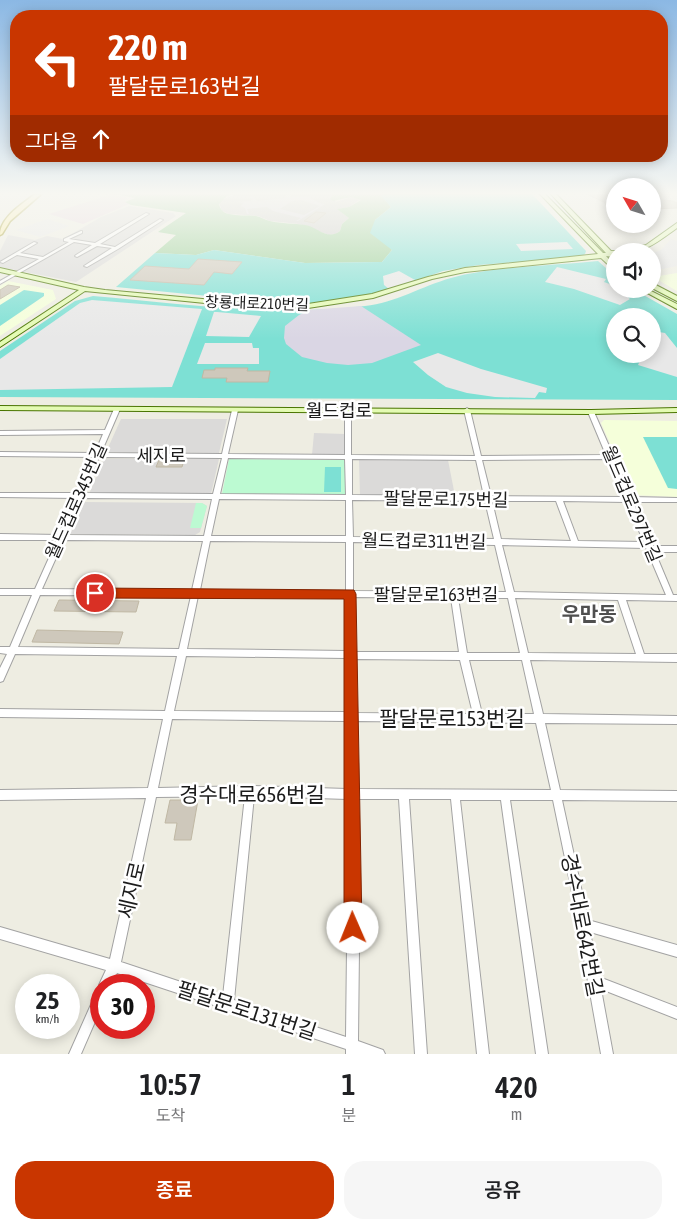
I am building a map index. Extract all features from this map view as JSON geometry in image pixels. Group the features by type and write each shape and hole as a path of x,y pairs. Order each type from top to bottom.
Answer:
{"street":[{"path":"0,283 73,241"},
{"path":"74,241 117,248"},
{"path":"77,256 102,241"},
{"path":"86,266 128,241"},
{"path":"586,241 606,261"},
{"path":"2,262 35,243"},
{"path":"16,254 44,258"},
{"name":"창룡대로210번길","path":"0,270 84,289 236,304 308,306 373,296 430,278 465,270 606,254"},
{"path":"0,345 84,289"},
{"path":"661,291 677,299"},
{"path":"660,298 677,307"},
{"name":"월드컵로","path":"0,408 591,412 677,410"},
{"name":"월드컵로345번길","path":"0,678 117,409"},
{"name":"세지로","path":"111,974 153,793 167,715 234,410"},
{"path":"348,410 353,1050"},
{"name":"월드컵로311번길","path":"467,410 510,595"},
{"name":"월드컵로297번길","path":"591,412 612,458 627,500 674,598"},
{"path":"0,433 106,432"},
{"name":"세지로","path":"0,454 225,455"},
{"path":"225,455 612,458"},
{"path":"0,495 216,497"},
{"name":"팔달문로175번길","path":"216,497 677,500"},
{"path":"559,500 576,543"},
{"path":"0,537 207,538"},
{"name":"월드컵로311번길","path":"207,538 576,543 677,549"},
{"name":"팔달문로163번길","path":"0,592 454,594 674,598"},
{"path":"454,594 464,657 478,717"},
{"name":"경수대로642번길","path":"510,595 557,796 595,981 607,1054"},
{"path":"620,597 641,658"},
{"path":"0,650 350,656 677,658"},
{"path":"0,713 167,715"},
{"name":"팔달문로153번길","path":"167,715 677,720"},
{"path":"228,1003 250,791"},
{"name":"경수대로656번길","path":"153,793 250,791 352,794"},
{"path":"0,795 153,793"},
{"path":"352,794 677,796"},
{"path":"404,795 421,1054"},
{"path":"455,795 483,1054"},
{"path":"504,796 542,1054"},
{"path":"583,924 677,951"},
{"name":"팔달문로131번길","path":"0,933 114,966 228,1003 353,1050 379,1054"},
{"path":"595,981 677,1013"},
{"path":"75,1054 90,1020"}],"shaded area":[{"path":"5,241 138,241 76,282 0,267 0,251"},
{"path":"381,241 577,241 586,251 580,257 479,265 443,271 367,297 328,303 266,303 116,287 155,253 196,255 214,250 305,263 382,262 392,250"},
{"path":"669,241 677,241 677,266 661,269 661,250"},
{"path":"567,242 573,249 521,251 516,244"},
{"path":"598,261 606,268 606,298 649,298 677,314 677,400 0,397 0,351 75,301 93,296 195,306 263,310 331,309 376,304 398,298 440,281 468,274"},
{"path":"557,267 606,279 604,282 606,283 606,298 630,299 620,305 574,289 545,282"},
{"path":"399,271 415,280 389,289 384,285 383,276"},
{"path":"677,273 677,291 661,282 661,276"},
{"path":"8,281 53,290 56,299 0,336 0,286"},
{"path":"24,290 44,293 44,296 0,326 0,305"},
{"path":"92,300 202,309 172,387 0,390 0,359 80,303"},
{"path":"361,306 421,345 372,363 348,365 327,363 302,357 286,344 284,338 285,326 299,315 309,310"},
{"path":"214,312 261,316 249,337 206,336"},
{"path":"661,332 665,333 677,348 677,377 638,365 639,363 661,363"},
{"path":"205,343 252,343 253,348 259,348 259,364 197,364"},
{"path":"438,353 481,369 547,388 546,393 539,392 535,398 495,397 467,393 446,387 413,362"},
{"path":"121,419 227,419 219,453 109,452 107,450"},
{"path":"604,420 677,421 677,497 633,495 601,423"},
{"path":"314,433 345,434 344,455 312,455"},
{"path":"643,437 677,437 677,489 668,488"},
{"path":"104,459 219,459 211,494 89,494"},
{"path":"229,459 345,460 345,494 222,494"},
{"path":"359,460 448,460 455,496 360,496"},
{"path":"325,467 341,467 341,492 324,492"},
{"path":"85,502 202,503 207,506 200,532 195,535 70,534"},
{"path":"196,503 202,503 207,506 201,528 190,528"}],"green space":[{"path":"169,241 387,241 392,250 382,262 305,263 214,250 196,255 155,253"}],"building":[{"path":"198,259 242,262 232,274 214,272 204,285 130,280 145,266 189,269"},
{"path":"8,285 20,287 0,299 0,290"},
{"path":"215,368 248,368 247,371 270,371 268,382 226,382 227,378 202,378 204,370 215,370"},
{"path":"159,460 184,460 182,467 156,467"},
{"path":"59,600 139,601 136,612 54,611"},
{"path":"37,630 123,632 119,644 32,642"},
{"path":"170,800 198,800 191,840 174,840 177,823 165,823"}],"district":[{"name":"우만동","path":"589,613"}],"route":[{"path":"95,593 350,594 353,928"}]}
